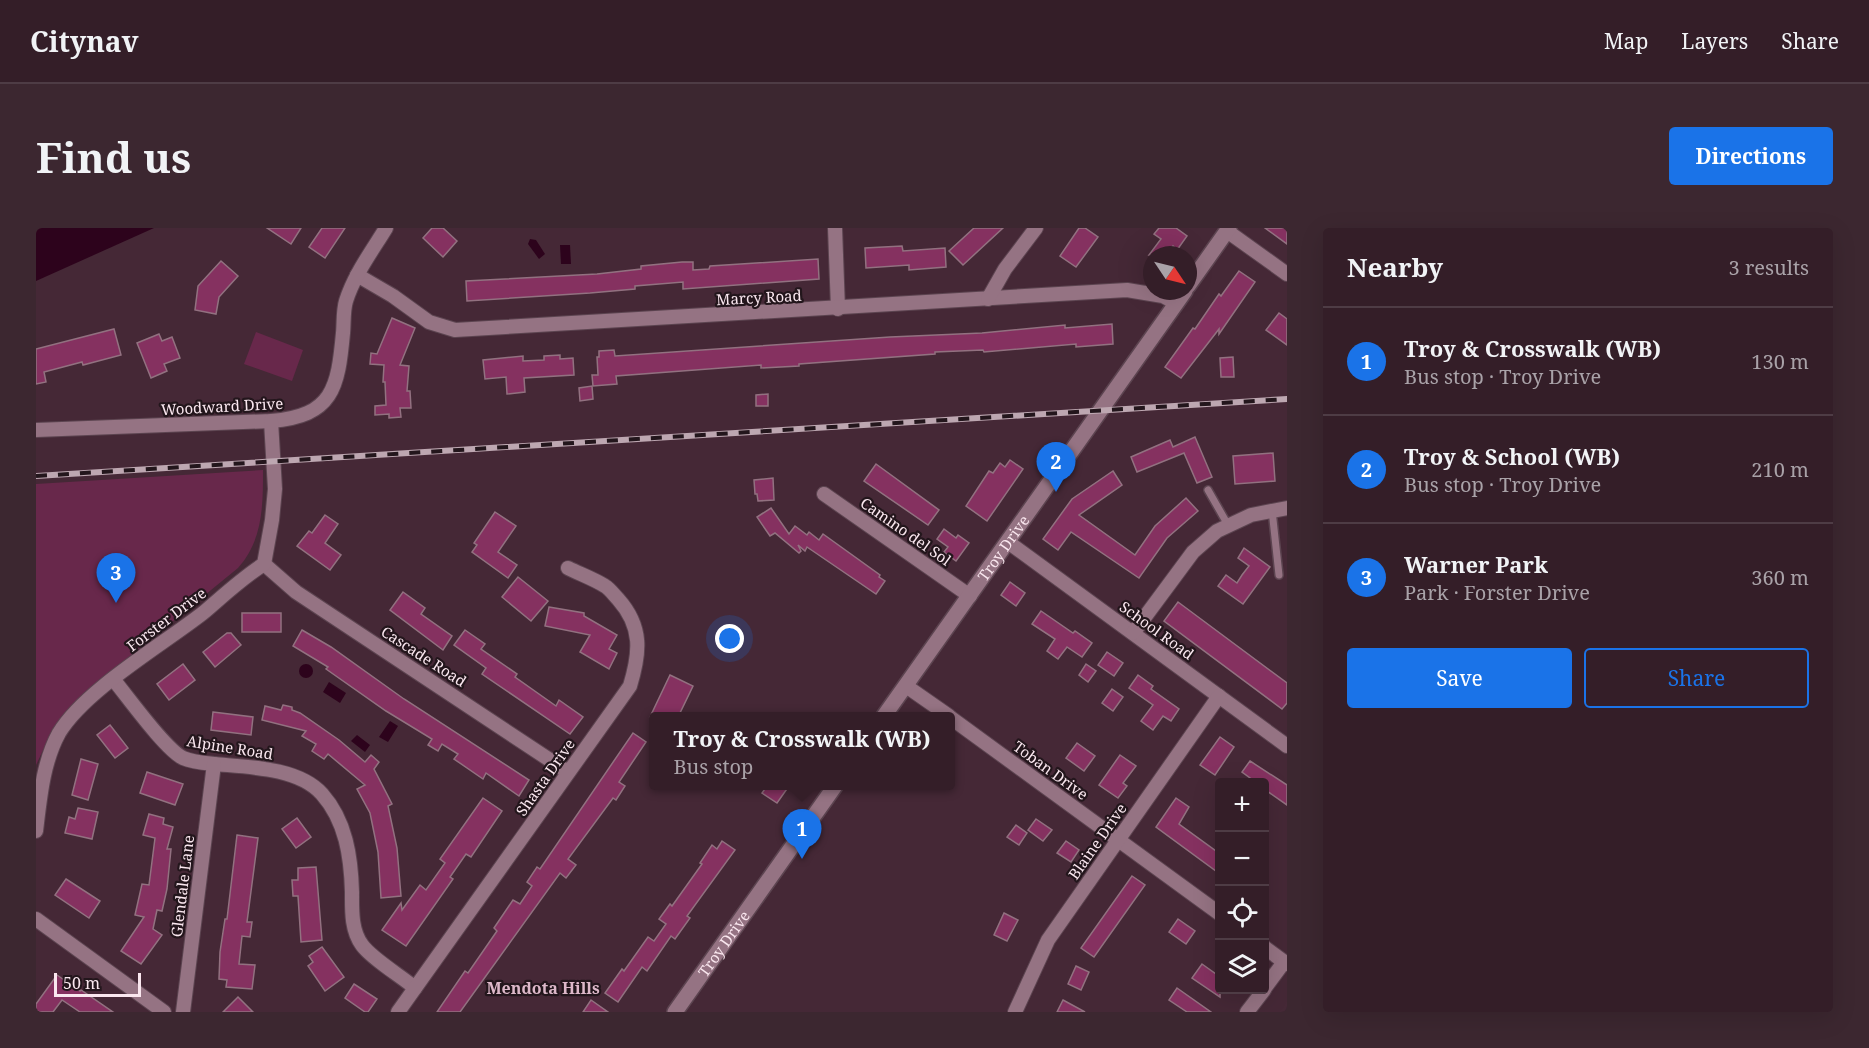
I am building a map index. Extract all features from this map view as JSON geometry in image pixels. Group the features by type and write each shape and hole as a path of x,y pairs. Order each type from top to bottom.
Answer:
{"street":[{"name":"Woodward Drive","path":"36,430 271,421 309,414 333,391 341,360 346,302 357,275 386,228"},
{"path":"835,228 838,309"},
{"path":"988,299 1005,269 1036,228"},
{"path":"1197,273 1228,229 1287,274"},
{"name":"Marcy Road","path":"357,275 393,296 429,322 455,330 1127,290 1143,293"},
{"name":"Troy Drive","path":"888,712 1178,300"},
{"path":"264,564 275,489 271,421"},
{"name":"Camino del Sol","path":"824,494 970,596"},
{"path":"1133,633 1193,552 1216,531 1251,514 1287,508"},
{"name":"School Road","path":"1008,542 1287,746"},
{"name":"Forster Drive","path":"36,831 51,749 60,731 91,697 203,612 245,576 264,564"},
{"name":"Cascade Road","path":"264,564 296,592 568,772"},
{"name":"Shasta Drive","path":"398,1012 630,686 638,660 638,642 632,621 623,605 607,586 568,568"},
{"name":"Alpine Road","path":"114,679 171,750 185,759 273,770 298,778 320,792 339,818 344,831 351,881 352,920 358,939 366,950 415,988"},
{"name":"Toban Drive","path":"906,686 943,712"},
{"name":"Blaine Drive","path":"1015,1012 1048,939 1219,696"},
{"name":"Toban Drive","path":"955,721 1215,910"},
{"name":"Glendale Lane","path":"183,1012 214,764"},
{"name":"Troy Drive","path":"675,1012 832,790"},
{"path":"36,919 164,1012"},
{"path":"1269,951 1286,963 1269,983"},
{"path":"1247,1012 1260,994"}],"lane":[{"path":"1208,490 1228,525"},
{"path":"1272,510 1279,575"}],"shaded area":[{"path":"36,228 154,228 36,281"},
{"path":"530,239 536,240 545,254 539,259 528,244"},
{"path":"560,245 570,245 571,264 561,264"},
{"path":"256,332 303,350 292,381 244,364"},
{"path":"263,470 262,509 257,534 238,568 86,692 54,727 36,765 36,484"},
{"path":"306,664 311,666 313,671 311,676 306,678 301,676 299,671 301,666"},
{"path":"329,682 346,693 340,703 323,692"},
{"path":"390,721 398,726 388,742 379,737"},
{"path":"357,735 370,745 365,752 351,741"}],"building":[{"path":"267,228 301,228 291,244"},
{"path":"322,228 345,228 325,258 309,247"},
{"path":"432,228 443,228 457,241 443,257 423,238"},
{"path":"974,228 1003,228 963,265 949,251"},
{"path":"1079,228 1085,228 1098,237 1076,267 1060,256"},
{"path":"1159,228 1176,228 1187,236 1180,246 1156,246 1161,239 1154,234"},
{"path":"1265,228 1287,228 1287,244"},
{"path":"902,246 903,251 945,248 946,267 909,270 909,265 866,268 865,248"},
{"path":"818,259 819,279 683,289 683,282 590,293 467,301 466,281 597,274 682,262 693,262 693,270 709,269 710,266"},
{"path":"221,261 238,276 219,297 216,314 195,310 198,286"},
{"path":"1239,271 1255,282 1219,334 1219,329 1181,378 1165,367"},
{"path":"1279,313 1287,319 1287,345 1266,330"},
{"path":"392,318 415,328 400,365 409,366 407,391 410,391 411,408 400,408 401,417 389,418 389,414 375,415 375,406 386,405 385,382 383,382 384,365 370,364 371,353 377,354"},
{"path":"1112,324 1113,344 1076,347 1076,344 984,352 983,350 935,352 935,354 799,364 799,366 761,368 761,365 616,376 617,384 593,386 592,375 598,375 599,351 614,350 615,356 982,333 1065,325 1065,328"},
{"path":"114,329 121,355 44,372 46,382 36,384 36,349"},
{"path":"159,334 162,341 172,337 180,358 164,364 167,371 151,378 137,343"},
{"path":"560,355 560,359 573,358 574,375 524,378 525,392 507,394 506,377 485,379 483,360 523,356 523,361 544,360 544,356"},
{"path":"1233,357 1234,377 1221,377 1220,358"},
{"path":"592,386 593,399 580,401 579,388"},
{"path":"768,394 768,406 756,406 756,395"},
{"path":"1195,437 1212,477 1197,483 1184,453 1137,472 1131,457 1170,440 1173,447"},
{"path":"1273,453 1275,481 1235,484 1233,456"},
{"path":"1010,460 1023,469 987,521 966,506 989,471 993,473 1000,463 1005,467"},
{"path":"876,464 939,510 928,525 864,481"},
{"path":"1113,471 1122,485 1079,515 1135,555 1155,526 1186,498 1198,511 1167,538 1139,578 1071,532 1058,550 1043,539 1072,499"},
{"path":"773,478 774,500 758,501 754,480"},
{"path":"771,508 789,534 795,526 807,535 809,532 819,540 823,534 880,575 879,577 885,581 876,594 807,547 805,551 798,545 801,551 799,553 775,533 770,536 757,517"},
{"path":"495,512 516,526 498,552 517,565 508,578 472,552 477,545 474,543"},
{"path":"325,515 338,524 325,543 341,555 330,570 297,546 309,531 312,533"},
{"path":"944,529 956,538 958,535 969,543 956,561 944,552 948,547 937,539"},
{"path":"1244,548 1270,567 1243,604 1218,586 1226,575 1237,583 1249,566 1238,558"},
{"path":"518,577 548,601 531,621 502,597"},
{"path":"1010,582 1025,593 1016,606 1001,595"},
{"path":"403,592 425,608 421,614 452,636 443,650 390,610"},
{"path":"1178,602 1287,683 1287,703 1282,709 1164,621"},
{"path":"549,607 584,613 584,616 617,635 609,649 617,653 609,669 580,652 590,635 545,626"},
{"path":"1041,611 1092,643 1082,657 1067,647 1058,659 1047,651 1055,639 1032,624"},
{"path":"242,613 281,613 281,632 242,632"},
{"path":"302,630 331,647 404,699 529,780 519,796 486,773 483,779 454,759 458,754 442,744 438,751 428,745 432,739 386,711 326,669 328,667 293,646"},
{"path":"465,630 485,644 481,649 517,674 515,677 556,706 559,700 583,717 570,734 482,674 486,668 454,645"},
{"path":"227,633 231,633 241,645 215,667 203,652"},
{"path":"1107,652 1123,663 1114,676 1098,665"},
{"path":"183,664 195,680 169,700 157,684"},
{"path":"1086,664 1096,671 1088,682 1079,675"},
{"path":"670,675 693,686 680,712 652,712"},
{"path":"1138,675 1153,686 1151,689 1179,709 1171,721 1163,716 1153,730 1141,721 1153,705 1129,688"},
{"path":"1112,689 1123,697 1113,711 1102,703"},
{"path":"283,705 292,707 292,710 339,740 365,762 371,755 379,762 374,769 392,804 388,806 397,848 401,896 381,898 378,852 370,813 357,789 365,785 328,754 324,759 312,751 316,744 302,736 306,731 262,720 265,706 281,710"},
{"path":"213,712 253,717 251,735 211,730"},
{"path":"110,725 128,748 115,758 97,735"},
{"path":"633,733 646,742 619,782 625,786 616,800 613,798 568,859 576,865 566,878 560,873 460,1012 437,1012 465,971 468,973 497,931 494,928 513,900 520,904 532,886 527,882 537,867 540,869"},
{"path":"1220,737 1234,747 1215,775 1200,765"},
{"path":"1077,743 1095,756 1084,771 1066,758"},
{"path":"1120,755 1136,766 1123,783 1127,786 1118,798 1099,785"},
{"path":"81,759 98,764 88,800 72,795"},
{"path":"1250,761 1287,785 1287,805 1269,792 1269,778 1250,778 1242,772"},
{"path":"147,772 183,784 175,805 140,793"},
{"path":"764,790 786,790 777,803 762,793"},
{"path":"483,798 502,811 471,857 466,854 450,877 453,879 406,946 382,930 401,903 402,910 420,885 426,890 445,863 440,859"},
{"path":"1176,798 1189,807 1179,824 1215,850 1215,870 1156,827"},
{"path":"78,808 98,812 92,839 65,833 69,817 75,819"},
{"path":"149,814 164,818 163,824 173,827 167,849 171,849 167,889 162,911 157,910 153,929 162,935 141,964 121,951 144,917 135,915 142,884 149,885 155,838 143,835"},
{"path":"297,818 311,837 296,848 282,829"},
{"path":"1036,819 1052,830 1043,841 1028,830"},
{"path":"1016,825 1027,833 1019,845 1007,837"},
{"path":"237,835 258,838 247,922 252,922 250,937 242,936 239,964 255,965 252,989 226,987 227,980 219,979 220,952 225,919 227,919"},
{"path":"722,841 735,850 687,916 690,918 675,939 671,936 647,971 642,967 618,1002 605,993 648,937 654,941 666,924 659,919 670,904 672,906 702,864 700,863 712,845 717,849"},
{"path":"1066,841 1079,850 1071,862 1057,853"},
{"path":"316,867 322,940 301,942 298,896 293,896 292,880 298,880 298,868"},
{"path":"1132,876 1145,885 1094,957 1081,948"},
{"path":"66,879 100,901 89,918 55,895"},
{"path":"1004,913 1018,920 1007,941 994,935"},
{"path":"1178,919 1195,931 1186,944 1169,932"},
{"path":"322,947 344,977 325,991 308,966 313,962 309,956"},
{"path":"1202,964 1215,973 1215,994 1192,978"},
{"path":"1076,966 1089,972 1081,990 1068,984"},
{"path":"57,975 113,1012 80,1012 62,1000 53,1012 39,1012 36,1010 36,1004"},
{"path":"354,984 377,999 368,1012 345,998"},
{"path":"1177,988 1211,1012 1187,1012 1169,1000"},
{"path":"238,997 253,1012 223,1012"},
{"path":"591,1000 608,1012 583,1012"},
{"path":"1063,1000 1085,1012 1057,1012"}],"railway":[{"path":"36,476 1287,399"}],"place":[{"name":"Troy & School (WB)","path":"1056,492"},
{"name":"Warner Park","path":"116,603"},
{"name":"Troy & Crosswalk (WB)","path":"802,859"}],"district":[{"name":"Mendota Hills","path":"543,988"}]}
